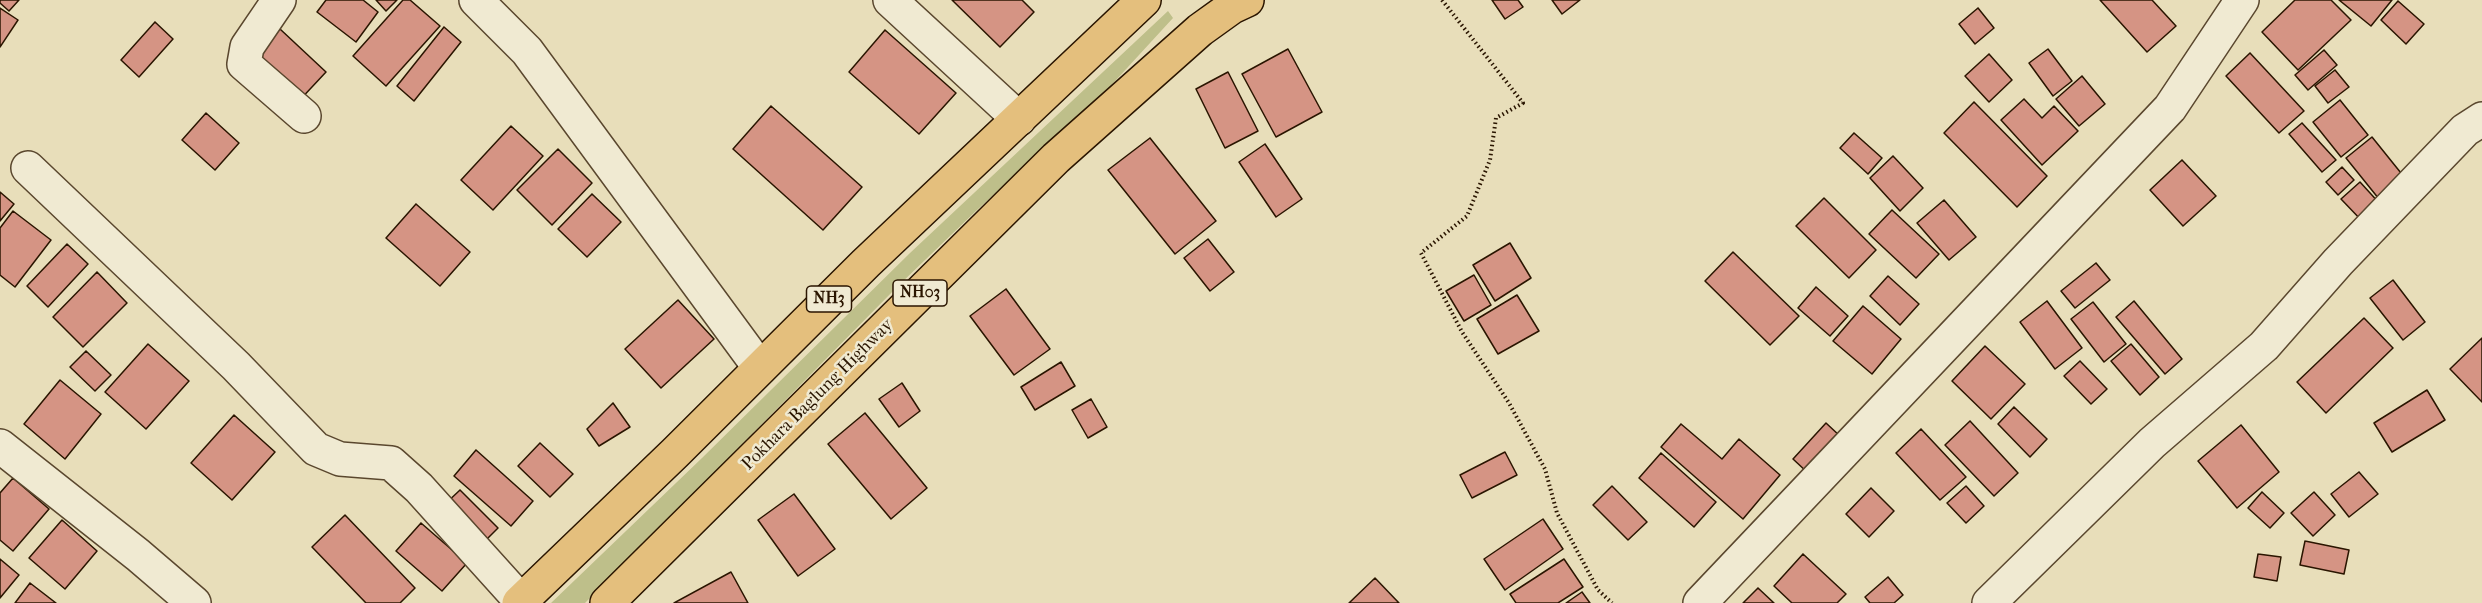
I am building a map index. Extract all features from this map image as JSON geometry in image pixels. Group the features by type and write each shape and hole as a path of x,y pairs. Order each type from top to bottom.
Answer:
{"highway":[{"name":"NH3","path":"520,602 675,453 866,263 1144,0"},
{"name":"Pokhara Baglung Highway","path":"607,603 1065,150 1200,30 1232,7 1247,0"}],"street":[{"path":"279,0 247,46 244,64 304,116"},
{"path":"476,0 527,51 760,368"},
{"path":"890,0 1019,119"},
{"path":"1700,603 2170,108 2242,0"},
{"path":"1989,603 2152,443 2264,346 2338,262 2465,130 2482,119"},
{"path":"28,168 236,366 316,448 340,459 392,463 419,488 520,602"},
{"path":"0,446 129,548 194,603"}],"path":[{"path":"1442,0 1523,103 1496,118 1490,160 1467,216 1421,253 1462,332 1509,403 1545,470 1557,513 1598,590 1612,603"}],"green space":[{"path":"1168,11 1173,18 1105,92 898,286 585,603 551,603 910,253"}],"building":[{"path":"0,0 19,0 9,11 0,3"},
{"path":"326,0 363,0 378,12 356,42 317,12"},
{"path":"376,0 397,0 386,11"},
{"path":"403,0 410,0 440,26 386,86 353,56"},
{"path":"952,0 1022,0 1034,12 1000,47"},
{"path":"1492,0 1518,0 1523,7 1505,19"},
{"path":"1552,0 1580,0 1562,14"},
{"path":"2100,0 2152,0 2176,26 2147,52"},
{"path":"2295,0 2331,0 2351,20 2298,70 2262,32"},
{"path":"2339,0 2392,0 2371,26"},
{"path":"2398,1 2424,24 2406,44 2381,20"},
{"path":"0,8 18,20 0,47"},
{"path":"1978,8 1994,28 1975,44 1959,24"},
{"path":"155,22 173,39 139,77 121,60"},
{"path":"444,27 461,42 414,101 397,86"},
{"path":"280,29 326,72 297,103 251,59"},
{"path":"885,30 956,93 919,134 849,72"},
{"path":"1288,49 1322,112 1276,137 1242,74"},
{"path":"2048,49 2072,81 2053,96 2029,63"},
{"path":"2324,50 2337,65 2308,90 2295,75"},
{"path":"2250,53 2304,111 2279,133 2226,76"},
{"path":"1989,54 2012,80 1989,102 1965,76"},
{"path":"2335,70 2349,87 2328,103 2315,86"},
{"path":"1228,72 1258,131 1225,148 1196,89"},
{"path":"2082,76 2105,104 2079,126 2056,99"},
{"path":"2024,99 2042,118 2054,106 2078,131 2042,165 2001,120"},
{"path":"2340,100 2368,135 2341,157 2313,122"},
{"path":"1974,102 2047,176 2017,207 1944,133"},
{"path":"771,106 862,187 823,230 733,149"},
{"path":"206,113 239,143 215,170 182,140"},
{"path":"2302,123 2336,160 2322,172 2289,134"},
{"path":"511,126 543,156 493,210 461,180"},
{"path":"1854,133 1882,158 1868,174 1840,148"},
{"path":"2372,137 2405,178 2379,199 2346,158"},
{"path":"1150,138 1216,221 1175,254 1108,170"},
{"path":"1265,144 1302,199 1276,217 1239,162"},
{"path":"558,149 592,183 552,225 517,190"},
{"path":"1893,156 1923,188 1900,211 1870,178"},
{"path":"2182,160 2216,196 2183,226 2150,190"},
{"path":"2342,167 2354,180 2338,195 2326,182"},
{"path":"2360,182 2381,205 2363,222 2341,199"},
{"path":"0,192 14,204 0,221"},
{"path":"592,194 621,222 587,257 558,229"},
{"path":"1824,198 1876,250 1849,278 1796,226"},
{"path":"1944,200 1976,237 1949,260 1917,223"},
{"path":"416,204 470,252 440,286 386,238"},
{"path":"1892,210 1939,254 1916,278 1869,234"},
{"path":"13,211 51,240 15,287 0,275 0,228"},
{"path":"1208,239 1234,272 1210,291 1184,258"},
{"path":"1510,243 1531,278 1495,301 1473,265"},
{"path":"67,244 88,264 48,307 27,286"},
{"path":"1733,252 1799,316 1770,345 1705,281"},
{"path":"2096,263 2110,280 2075,308 2061,291"},
{"path":"97,272 127,303 83,347 53,317"},
{"path":"1474,275 1491,305 1464,321 1446,291"},
{"path":"1888,276 1919,304 1900,325 1870,296"},
{"path":"2393,280 2425,322 2403,340 2370,298"},
{"path":"1816,287 1848,316 1830,336 1798,308"},
{"path":"1006,289 1050,349 1014,375 970,316"},
{"path":"1517,295 1539,331 1498,354 1477,319"},
{"path":"678,300 714,339 661,388 625,349"},
{"path":"2047,301 2082,348 2055,369 2020,322"},
{"path":"2134,301 2182,359 2165,374 2116,317"},
{"path":"2093,302 2126,344 2104,362 2071,319"},
{"path":"1863,306 1901,339 1872,374 1833,341"},
{"path":"2364,318 2393,348 2326,413 2297,382"},
{"path":"2482,338 2482,402 2450,369"},
{"path":"148,344 189,381 146,429 105,392"},
{"path":"2131,344 2159,377 2140,395 2111,361"},
{"path":"1985,346 2025,384 1991,419 1952,381"},
{"path":"86,351 111,375 95,391 70,367"},
{"path":"2080,361 2107,389 2091,404 2064,376"},
{"path":"1061,362 1075,386 1035,410 1021,387"},
{"path":"60,380 101,414 65,459 24,424"},
{"path":"902,383 920,411 899,427 879,399"},
{"path":"2427,390 2445,420 2392,452 2374,423"},
{"path":"1091,399 1107,427 1088,438 1072,410"},
{"path":"613,403 630,427 599,446 587,429"},
{"path":"2014,407 2047,439 2030,457 1998,424"},
{"path":"865,413 927,488 891,519 828,444"},
{"path":"234,415 275,452 232,500 191,463"},
{"path":"1970,421 2018,473 1994,496 1945,445"},
{"path":"1826,423 1841,437 1808,473 1793,459"},
{"path":"1681,424 1722,459 1739,439 1780,475 1743,519 1661,447"},
{"path":"2241,425 2279,472 2237,508 2198,461"},
{"path":"1921,429 1966,477 1940,500 1896,453"},
{"path":"540,443 573,474 550,497 518,466"},
{"path":"476,450 533,501 511,526 454,476"},
{"path":"1505,452 1517,475 1472,498 1460,475"},
{"path":"1661,453 1716,502 1694,527 1639,478"},
{"path":"2359,472 2378,494 2349,517 2331,494"},
{"path":"13,478 49,509 13,551 0,540 0,493"},
{"path":"1612,486 1647,522 1628,540 1593,505"},
{"path":"1966,486 1984,506 1966,523 1947,503"},
{"path":"1871,488 1894,511 1869,537 1846,514"},
{"path":"460,490 498,528 482,544 443,506"},
{"path":"2262,492 2284,513 2270,528 2248,508"},
{"path":"2314,492 2335,515 2313,536 2291,513"},
{"path":"794,494 835,549 798,576 758,520"},
{"path":"345,515 415,588 400,603 366,603 312,547"},
{"path":"1543,519 1563,549 1505,590 1484,559"},
{"path":"62,520 97,551 65,589 29,558"},
{"path":"421,523 467,563 442,591 396,551"},
{"path":"2305,541 2349,550 2344,574 2300,565"},
{"path":"1803,554 1846,594 1837,603 1792,603 1774,586"},
{"path":"2258,554 2281,557 2277,581 2254,577"},
{"path":"0,559 19,575 0,598"},
{"path":"1564,559 1583,587 1558,603 1516,603 1510,594"},
{"path":"731,572 748,603 674,603"},
{"path":"1888,577 1903,595 1894,603 1870,603 1865,597"},
{"path":"1375,578 1399,603 1349,603"},
{"path":"30,583 56,603 15,603"},
{"path":"1758,588 1774,603 1743,603"},
{"path":"1582,592 1590,603 1566,603"}]}
